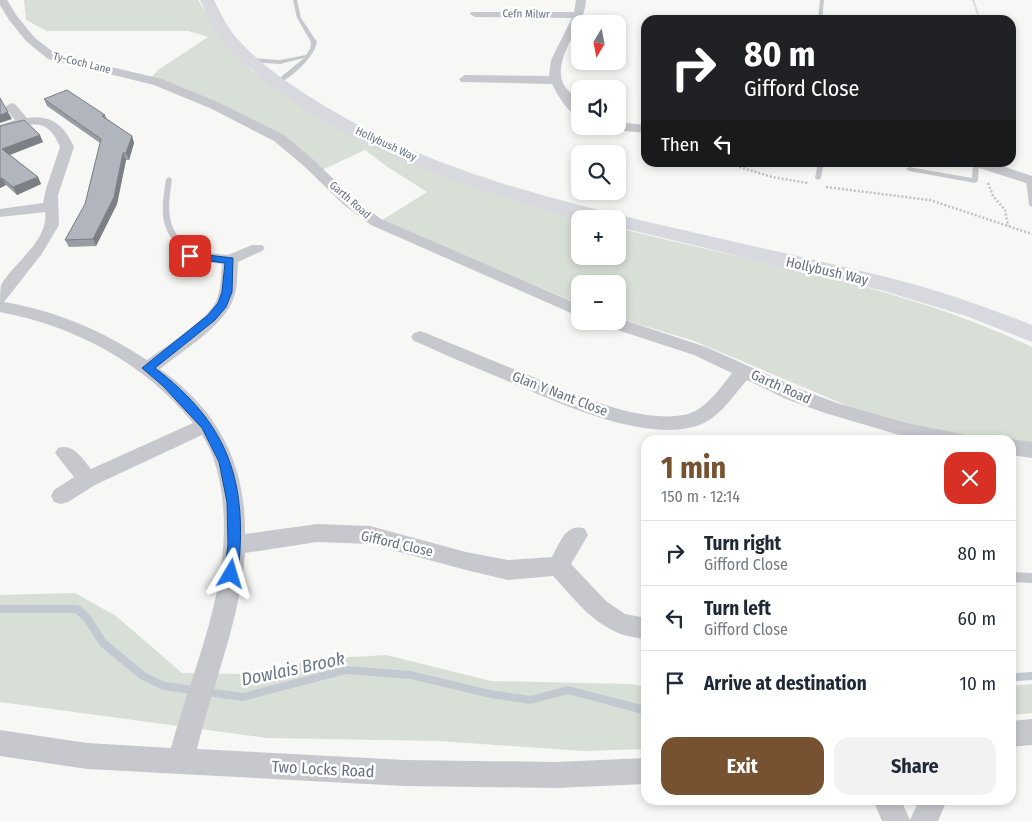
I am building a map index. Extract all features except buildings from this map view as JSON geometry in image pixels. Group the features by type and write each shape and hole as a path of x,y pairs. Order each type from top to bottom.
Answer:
{"street":[{"name":"Ty-Coch Lane","path":"2,0 13,18 31,40 52,57 158,82"},
{"name":"Hollybush Way","path":"207,0 228,37 278,82 309,105 362,134 426,162 493,186 571,210"},
{"path":"578,15 581,0"},
{"name":"Cefn Milwr","path":"475,14 578,15"},
{"path":"571,29 554,64 554,80 571,102"},
{"path":"465,80 554,80"},
{"name":"Garth Road","path":"158,82 216,106 279,138 310,164 349,202 376,222 571,307"},
{"path":"11,108 23,121"},
{"path":"0,129 23,121 33,120 52,124 60,131 67,147 51,195 49,208 52,213 52,224 42,241 0,298"},
{"path":"626,128 641,129"},
{"path":"982,167 1030,180"},
{"path":"0,213 49,208"},
{"name":"Hollybush Way","path":"626,223 888,285 974,311 1032,334"},
{"path":"190,256 230,260 257,248"},
{"path":"148,368 212,317 223,304 227,292 230,260"},
{"path":"0,306 30,311 63,322 96,336 148,368 167,383 206,425 225,462 234,502 234,545 229,589 221,629 191,720 180,761"},
{"name":"Garth Road","path":"626,327 700,351 793,394 832,408 906,430 932,435"},
{"name":"Glan Y Nant Close","path":"420,338 444,356 578,403 637,419 668,423 689,421 705,414 745,371"},
{"path":"61,496 88,479 206,425"},
{"path":"1016,448 1032,450"},
{"path":"64,453 88,479"},
{"name":"Gifford Close","path":"234,545 318,533 370,535 466,561 508,570 558,566"},
{"path":"577,535 558,566 598,608 620,623 641,628"},
{"path":"1016,734 1032,732"},
{"name":"Two Locks Road","path":"0,742 86,756 405,773 556,774 641,771"},
{"path":"889,805 897,821"},
{"path":"923,821 931,805"}],"lane":[{"path":"278,82 307,58 313,49 314,42 299,18 295,0"},
{"path":"820,15 822,0"},
{"path":"252,60 280,62 309,54"},
{"path":"818,182 820,167"},
{"path":"909,169 975,180 975,167"},
{"path":"169,179 164,207 166,225 178,244 190,256"},
{"path":"1030,180 1032,205"},
{"path":"1016,577 1032,578"}],"path":[{"path":"973,0 978,15"},
{"path":"740,167 772,177 809,184"},
{"path":"977,167 985,178 993,196 1005,210 1008,226"},
{"path":"818,182 930,200 1032,234"}],"shaded area":[{"path":"24,0 198,0 233,52 254,72 310,112 571,215 571,265 626,265 626,230 880,291 932,307 983,326 1032,347 1032,446 1016,441 1016,435 951,435 869,415 694,341 626,320 626,275 571,275 571,300 379,222 427,192 365,150 322,170 306,154 224,113 147,82 158,70 208,37 188,31 47,31 26,20"},
{"path":"75,593 116,616 182,673 246,674 318,659 386,655 491,681 630,684 641,686 641,749 584,751 439,741 267,738 0,702 0,595"},
{"path":"1032,684 1032,713 1016,715 1016,686"}],"waterway":[{"name":"Dowlais Brook","path":"0,609 77,609 87,618 103,643 143,676 164,686 243,697 346,670 411,675 490,694 531,700 568,690 641,710"},
{"name":"Dowlais Brook","path":"1016,677 1032,676"}],"route":[{"path":"190,256 230,260 227,292 223,304 212,317 148,368 167,383 206,425 225,462 234,502 234,545 231,574"}]}
